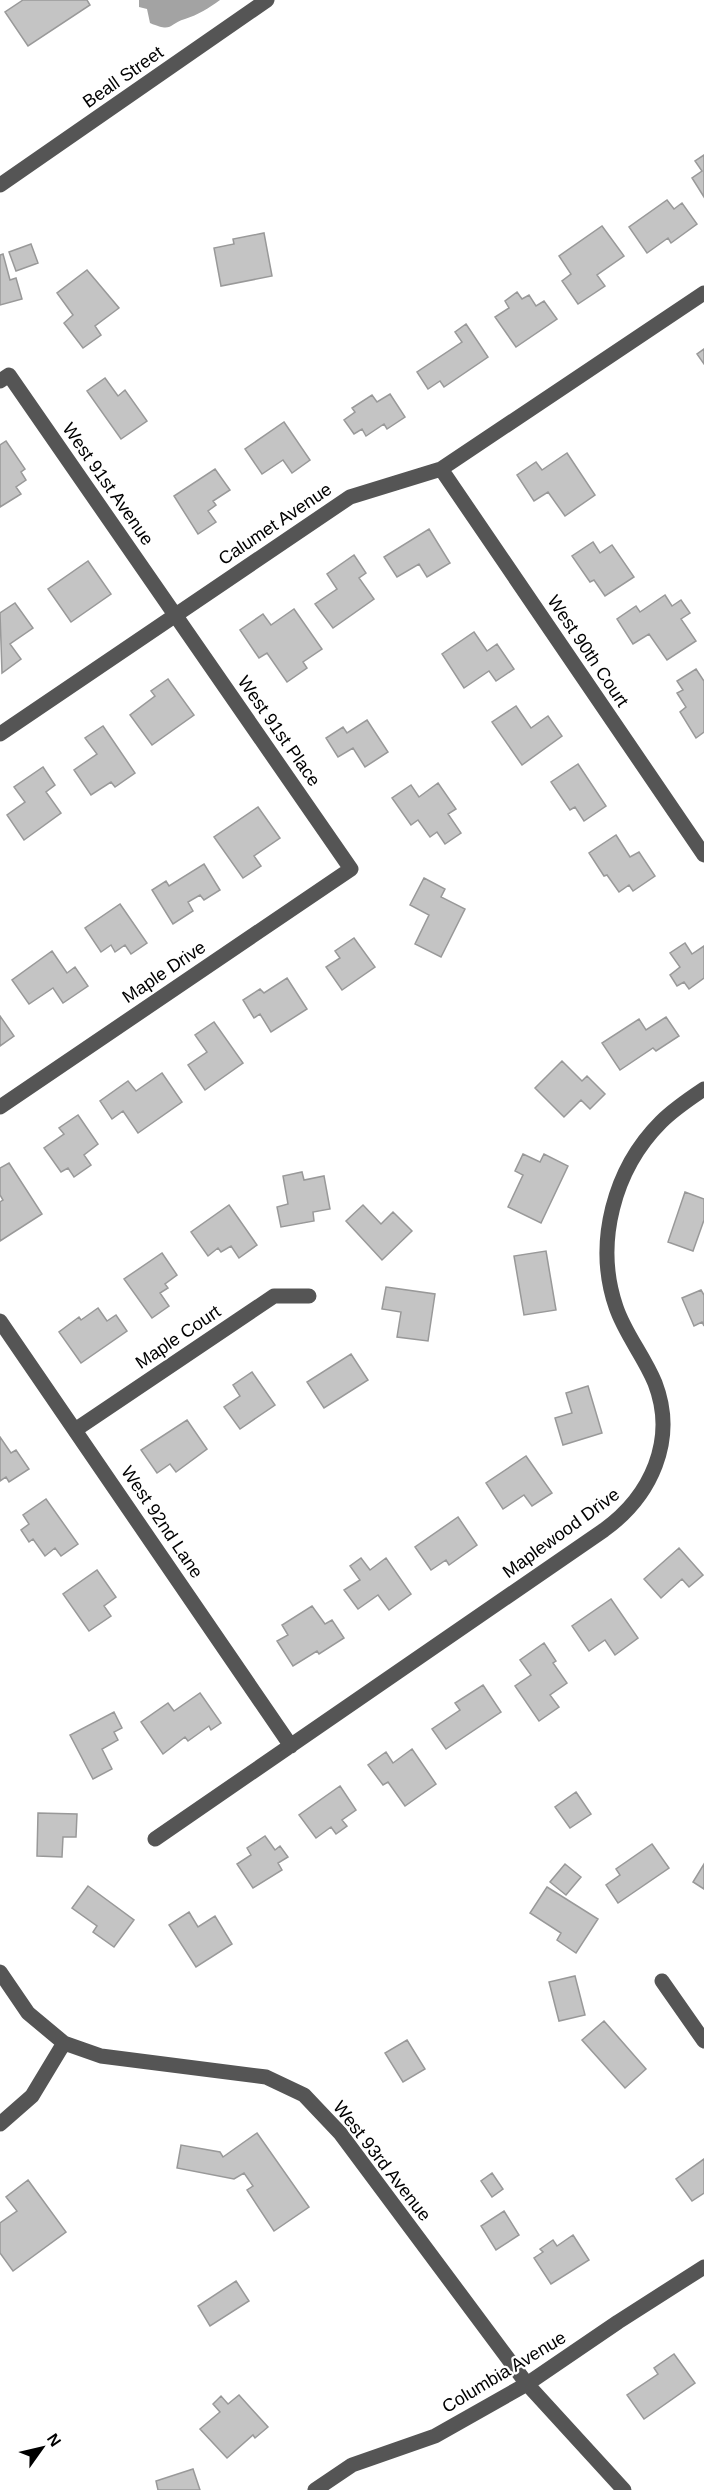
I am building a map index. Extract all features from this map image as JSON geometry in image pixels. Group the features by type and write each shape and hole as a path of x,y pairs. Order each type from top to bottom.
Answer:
{"street":[{"name":"Beall Street","path":"0,185 267,0"},
{"name":"Calumet Avenue","path":"0,734 174,614 350,497 441,469 704,293"},
{"name":"West 91st Avenue","path":"4,378 174,614"},
{"name":"West 90th Court","path":"441,469 704,855"},
{"name":"West 91st Place","path":"174,614 351,869"},
{"name":"Maple Drive","path":"0,1107 351,869"},
{"name":"Maplewood Drive","path":"155,1839 618,1519 641,1496 652,1475 659,1451 662,1415 660,1397 655,1383 628,1336 615,1304 607,1254 609,1223 613,1204 624,1176 647,1137 676,1109 704,1089"},
{"name":"Maple Court","path":"75,1430 274,1296 309,1296"},
{"name":"West 92nd Lane","path":"0,1321 291,1746"},
{"name":"West 93rd Avenue","path":"0,1972 28,2013 64,2043 101,2056 266,2077 304,2096 340,2133 527,2384 624,2490"},
{"path":"662,1981 704,2041"},
{"path":"0,2124 32,2096 64,2043"},
{"name":"Columbia Avenue","path":"315,2490 352,2465 435,2436 527,2384 704,2267"}],"shaded area":[{"path":"139,0 220,0 170,27 163,27 150,23 147,9 139,7"}],"building":[{"path":"23,0 87,0 90,5 28,46 5,12"},
{"path":"704,155 704,197 692,178 702,171 695,161"},
{"path":"667,200 674,209 682,203 697,224 671,243 668,238 647,253 629,227"},
{"path":"602,226 624,256 597,275 605,286 578,304 562,281 571,274 559,256"},
{"path":"264,233 272,276 221,286 214,248 234,244 233,239"},
{"path":"31,244 38,263 16,271 9,252"},
{"path":"3,254 10,280 16,278 22,299 0,305 0,255"},
{"path":"87,270 119,308 95,326 101,335 83,348 64,323 73,315 57,293"},
{"path":"517,292 522,299 529,295 536,306 544,301 557,319 516,347 495,317 509,308 505,301"},
{"path":"466,324 488,357 444,387 440,381 428,389 417,372 462,342 455,332"},
{"path":"704,349 704,364 697,354"},
{"path":"105,378 118,396 125,390 147,421 121,439 87,391"},
{"path":"390,394 405,417 387,429 384,424 366,436 362,429 354,434 344,420 355,412 352,408 372,395 377,402"},
{"path":"284,422 310,460 292,473 283,460 262,474 245,449"},
{"path":"6,441 25,469 21,472 26,480 16,487 21,494 0,507 0,445"},
{"path":"567,453 595,495 565,516 548,492 534,501 517,475 536,462 542,470"},
{"path":"215,469 230,490 213,501 216,505 208,511 216,522 198,534 174,496"},
{"path":"429,529 450,563 427,577 419,564 397,577 384,557"},
{"path":"593,542 600,553 612,545 634,577 605,596 594,580 590,582 572,556"},
{"path":"354,555 366,573 359,578 374,599 333,628 315,604 337,589 327,574"},
{"path":"88,561 111,594 71,622 48,589"},
{"path":"665,595 672,606 681,600 690,613 681,619 696,641 667,660 649,634 633,644 617,619 636,606 640,612"},
{"path":"15,603 33,628 10,644 21,659 2,673 0,613"},
{"path":"294,609 322,649 303,662 307,668 287,682 267,653 259,658 240,630 263,614 271,625"},
{"path":"474,632 487,651 497,644 514,669 496,681 489,671 464,688 442,654"},
{"path":"696,669 704,681 704,732 696,738 680,712 686,707 677,693 683,690 677,681"},
{"path":"168,679 194,715 152,745 130,715 155,696 151,691"},
{"path":"516,706 531,728 548,716 562,736 522,765 492,722"},
{"path":"367,720 388,752 365,767 353,748 338,757 326,738 343,727 347,733"},
{"path":"103,726 135,773 115,787 111,782 91,795 74,770 97,754 85,738"},
{"path":"578,764 606,806 584,821 575,807 570,810 551,782"},
{"path":"43,767 55,785 46,792 61,813 24,840 7,815 25,802 14,787"},
{"path":"438,783 456,809 448,814 461,833 445,844 437,832 430,837 418,820 411,825 392,798 411,785 419,797"},
{"path":"258,807 280,838 254,856 261,866 243,878 214,837"},
{"path":"616,835 630,857 639,852 655,876 633,891 629,885 619,892 607,875 604,876 589,853"},
{"path":"204,864 220,890 204,900 200,895 188,902 193,911 173,924 152,890 166,881 169,886"},
{"path":"424,878 445,889 441,897 465,909 441,957 415,944 429,915 410,905"},
{"path":"120,904 147,943 131,954 125,945 115,952 111,945 101,952 85,928"},
{"path":"354,938 375,967 342,990 326,967 340,958 335,951"},
{"path":"685,943 692,954 704,946 704,978 689,989 684,982 677,986 670,975 680,967 670,953"},
{"path":"52,951 67,973 75,967 88,986 63,1003 53,988 29,1004 12,980"},
{"path":"287,978 307,1009 271,1032 260,1014 254,1018 243,1000 260,989 264,993"},
{"path":"0,1016 14,1036 0,1046"},
{"path":"666,1017 679,1036 656,1051 653,1048 620,1070 602,1043 639,1019 646,1030"},
{"path":"214,1022 243,1063 205,1090 188,1065 207,1052 195,1035"},
{"path":"562,1061 582,1081 587,1076 605,1094 590,1109 581,1100 564,1117 535,1088"},
{"path":"162,1073 182,1102 138,1133 123,1111 112,1119 100,1101 128,1081 136,1091"},
{"path":"78,1115 98,1144 84,1155 91,1165 74,1177 68,1168 61,1172 44,1148 64,1134 59,1128"},
{"path":"523,1154 540,1162 544,1154 568,1166 541,1223 508,1207 523,1175 515,1171"},
{"path":"9,1163 42,1214 0,1241 0,1202 3,1200 0,1195 0,1168"},
{"path":"302,1172 304,1180 324,1176 330,1209 313,1212 314,1221 281,1227 277,1207 288,1204 283,1176"},
{"path":"685,1192 704,1199 704,1220 693,1251 668,1242"},
{"path":"229,1205 257,1245 239,1258 231,1246 221,1252 218,1248 208,1256 191,1232"},
{"path":"363,1205 381,1224 393,1212 412,1231 382,1260 346,1221"},
{"path":"546,1251 556,1310 524,1315 514,1256"},
{"path":"162,1253 177,1275 165,1284 168,1288 160,1293 169,1306 152,1318 124,1279"},
{"path":"386,1287 435,1294 428,1341 397,1337 401,1312 382,1309"},
{"path":"701,1290 704,1295 704,1326 702,1322 694,1326 682,1298"},
{"path":"98,1308 107,1321 116,1315 127,1331 81,1363 59,1332 79,1317 81,1320"},
{"path":"351,1354 368,1380 324,1408 307,1382"},
{"path":"252,1372 275,1405 240,1429 224,1407 240,1396 233,1385"},
{"path":"588,1386 602,1433 563,1445 555,1418 572,1413 566,1393"},
{"path":"187,1420 207,1449 176,1472 170,1464 157,1473 141,1450"},
{"path":"0,1437 11,1453 16,1450 29,1469 9,1482 6,1477 0,1481"},
{"path":"526,1456 552,1493 532,1506 524,1495 503,1509 486,1483"},
{"path":"46,1499 78,1544 61,1556 55,1548 45,1556 33,1539 29,1542 21,1530 29,1524 23,1515"},
{"path":"458,1517 477,1545 449,1565 446,1560 431,1570 415,1547"},
{"path":"679,1548 703,1575 689,1587 682,1579 661,1598 644,1579"},
{"path":"361,1558 370,1570 386,1558 411,1594 389,1610 378,1595 358,1609 344,1590 360,1580 350,1566"},
{"path":"97,1570 116,1597 104,1606 111,1616 89,1631 63,1594"},
{"path":"611,1599 638,1638 615,1655 605,1640 589,1651 572,1626"},
{"path":"312,1606 325,1624 332,1620 344,1638 319,1654 317,1651 293,1666 277,1641 288,1635 282,1625"},
{"path":"544,1643 556,1661 553,1663 567,1683 550,1695 559,1707 539,1721 515,1686 531,1675 520,1660"},
{"path":"483,1685 501,1712 446,1749 432,1729 460,1710 455,1703"},
{"path":"200,1693 221,1723 211,1730 209,1726 188,1741 185,1737 163,1754 141,1722 168,1703 174,1711"},
{"path":"114,1712 122,1728 114,1732 118,1740 102,1749 112,1769 93,1779 70,1735"},
{"path":"412,1749 436,1784 405,1806 388,1782 383,1785 368,1765 386,1752 393,1763"},
{"path":"340,1786 356,1810 342,1820 347,1826 336,1834 331,1827 316,1838 299,1815"},
{"path":"576,1792 591,1814 570,1828 555,1807"},
{"path":"38,1813 77,1814 76,1837 63,1837 62,1857 37,1856"},
{"path":"265,1836 275,1850 280,1846 288,1857 278,1863 282,1870 253,1888 237,1864 251,1855 247,1848"},
{"path":"652,1844 669,1868 618,1903 606,1885 620,1875 616,1869"},
{"path":"565,1864 581,1877 566,1895 550,1882"},
{"path":"704,1864 704,1889 693,1882"},
{"path":"88,1886 134,1920 114,1947 93,1932 97,1926 72,1908"},
{"path":"547,1887 598,1919 576,1953 557,1940 561,1933 530,1913"},
{"path":"189,1912 198,1927 215,1916 232,1944 196,1967 169,1925"},
{"path":"575,1976 585,2015 559,2021 549,1982"},
{"path":"604,2021 646,2069 625,2088 582,2040"},
{"path":"407,2040 425,2069 403,2082 385,2053"},
{"path":"257,2133 309,2207 274,2231 247,2190 253,2186 244,2173 234,2179 177,2168 181,2145 220,2152 223,2157"},
{"path":"704,2159 704,2193 692,2201 676,2179"},
{"path":"492,2173 503,2189 492,2197 481,2181"},
{"path":"28,2180 66,2232 13,2271 0,2253 0,2223 17,2211 6,2197"},
{"path":"504,2211 519,2235 496,2250 481,2226"},
{"path":"573,2235 589,2260 551,2284 534,2258 543,2252 540,2249 553,2240 557,2246"},
{"path":"236,2281 249,2301 210,2326 198,2306"},
{"path":"674,2354 695,2383 644,2419 627,2395 658,2374 654,2368"},
{"path":"239,2395 268,2427 255,2438 253,2435 227,2458 200,2429 220,2412 213,2404 221,2396 228,2404"},
{"path":"193,2469 200,2490 158,2490 156,2481"}]}
